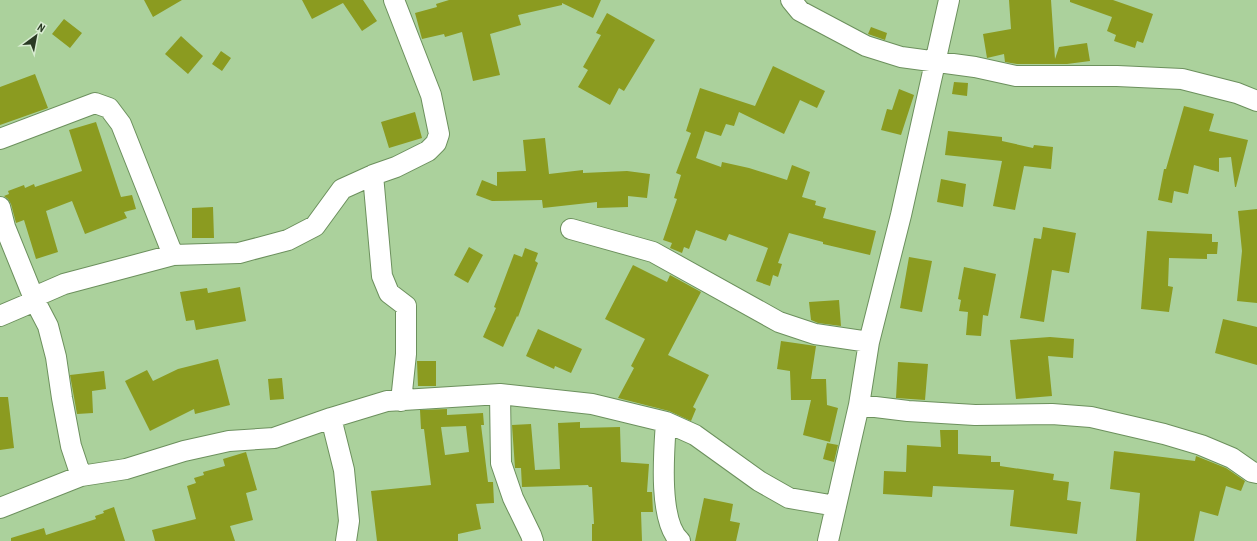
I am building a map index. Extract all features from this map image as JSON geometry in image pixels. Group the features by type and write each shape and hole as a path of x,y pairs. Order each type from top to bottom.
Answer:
{"street":[{"path":"0,316 35,301 42,294 64,284 173,255 239,253 288,240 315,226 342,189 373,174 396,167 428,151 436,143 439,134 431,95 394,0"},
{"path":"792,0 800,11 866,46 901,57 975,67 1016,76 1117,76 1182,79 1237,93 1257,101"},
{"path":"828,541 859,405 869,342 901,215 949,0"},
{"path":"0,139 95,103 109,108 121,124 173,255"},
{"path":"373,174 382,276 389,293 406,306 406,354 401,400"},
{"path":"0,207 5,226 35,301 48,326 54,349 72,446 81,476"},
{"path":"571,229 654,252 779,322 815,334 869,342"},
{"path":"500,394 501,464 513,498 533,541"},
{"path":"0,508 81,476 126,469 184,451 228,441 274,438 331,418 387,401 500,394 592,404 666,422 695,435 759,482 789,498 836,506"},
{"path":"859,405 908,411 975,415 1052,414 1091,417 1164,434 1201,446 1232,458 1252,472 1257,473"},
{"path":"331,418 344,470 349,520 346,541"},
{"path":"666,422 663,469 667,513 670,525 680,541"}],"building":[{"path":"144,0 182,0 153,17"},
{"path":"302,0 363,0 377,21 362,31 343,3 312,19"},
{"path":"449,0 601,0 593,18 562,3 562,5 518,15 521,25 490,34 500,75 473,81 462,32 445,37 444,34 422,39 415,13 437,7 436,4"},
{"path":"1009,0 1051,0 1055,59 1059,47 1087,43 1090,61 1067,64 1017,64 1005,62 1004,54 987,58 983,34 1011,29"},
{"path":"1070,0 1113,0 1153,14 1143,43 1137,41 1135,48 1114,41 1116,35 1107,31 1112,17 1070,2"},
{"path":"607,13 655,40 624,91 619,88 610,105 578,87 588,70 583,67 601,35 596,33"},
{"path":"64,19 82,33 70,48 52,34"},
{"path":"871,27 887,33 885,40 868,34"},
{"path":"181,36 203,56 188,74 165,54"},
{"path":"221,51 231,58 222,71 212,64"},
{"path":"773,66 825,91 817,108 800,100 784,134 739,112 734,126 726,124 721,136 705,131 696,158 721,167 722,162 749,168 787,180 792,165 810,172 802,197 816,201 815,205 826,208 823,218 876,231 870,255 823,244 823,242 789,233 778,263 782,264 778,277 773,275 770,286 756,281 768,248 729,234 726,241 696,230 689,249 684,247 682,253 670,248 672,243 663,240 677,199 674,198 681,175 676,173 691,133 686,131 700,88 755,106"},
{"path":"35,74 48,108 0,125 0,87"},
{"path":"954,82 968,83 967,96 952,94"},
{"path":"899,89 914,95 901,135 881,130 887,109 892,110"},
{"path":"1184,106 1214,114 1209,131 1248,140 1236,187 1231,157 1219,158 1219,172 1194,165 1188,194 1174,191 1172,203 1158,200 1164,169 1166,169"},
{"path":"415,112 422,138 389,148 381,122"},
{"path":"96,122 121,197 132,195 136,209 124,212 127,218 85,234 72,201 46,211 58,252 36,259 24,220 16,223 11,204 4,196 9,194 8,191 24,185 25,188 34,184 35,187 82,171 69,130"},
{"path":"948,131 1002,137 1002,141 1033,148 1034,145 1053,147 1051,169 1024,166 1015,210 993,206 1002,161 945,155"},
{"path":"545,138 549,174 583,170 583,173 627,171 650,174 647,198 628,196 628,207 597,208 597,202 543,208 542,200 492,201 476,195 482,180 497,186 497,172 526,171 523,140"},
{"path":"941,179 966,184 963,207 937,202"},
{"path":"213,207 214,238 192,238 192,208"},
{"path":"1257,209 1257,303 1237,301 1242,251 1238,211"},
{"path":"1043,227 1076,233 1069,273 1052,270 1044,322 1020,318 1034,238 1041,239"},
{"path":"1147,231 1212,234 1212,242 1218,242 1217,254 1207,254 1207,259 1169,258 1168,286 1173,287 1169,312 1141,309"},
{"path":"469,247 483,255 468,283 454,275"},
{"path":"525,248 538,253 535,261 538,263 518,317 517,316 503,347 483,337 496,308 494,307 514,254 522,257"},
{"path":"909,257 932,261 922,312 900,308"},
{"path":"633,265 667,282 670,275 701,292 668,355 709,375 693,407 696,409 691,421 669,411 618,398 634,368 631,366 645,339 605,319"},
{"path":"964,267 996,274 988,316 983,315 981,336 966,335 968,312 959,311 961,300 958,299"},
{"path":"240,287 246,321 196,330 194,320 186,321 180,292 207,288 208,293"},
{"path":"839,300 841,326 818,323 811,320 809,302"},
{"path":"1223,319 1257,327 1257,365 1215,353"},
{"path":"538,329 582,349 571,373 555,366 554,369 526,356"},
{"path":"1050,337 1074,339 1073,358 1048,356 1052,396 1016,399 1010,340"},
{"path":"781,341 816,346 811,379 826,379 827,405 838,408 830,442 803,435 811,400 791,400 790,371 777,369"},
{"path":"218,359 230,405 195,414 194,409 150,431 125,381 147,370 153,381 178,369"},
{"path":"417,361 436,361 436,386 418,386"},
{"path":"898,362 928,364 925,400 896,398"},
{"path":"104,371 106,389 92,391 93,413 77,414 70,375"},
{"path":"282,378 284,399 270,400 268,379"},
{"path":"0,397 8,397 14,448 0,450"},
{"path":"447,409 447,415 483,413 484,425 481,425 488,482 493,482 494,503 476,504 481,529 458,534 458,541 377,541 371,491 431,485 424,429 421,429 420,410","holes":["466,426 469,452 445,455 441,427"]},
{"path":"580,422 580,428 620,427 621,462 649,464 647,492 652,492 653,512 641,512 642,541 592,541 592,524 594,524 592,487 589,487 588,485 522,487 521,468 515,468 512,425 531,424 535,470 560,469 558,423"},
{"path":"940,430 958,430 958,454 991,456 991,462 1000,462 1000,466 1054,474 1053,480 1069,482 1067,500 1081,502 1077,534 1010,526 1014,490 933,486 932,497 883,494 884,471 906,472 907,445 941,447"},
{"path":"827,443 838,445 834,462 823,459"},
{"path":"1114,451 1195,461 1196,456 1226,468 1245,481 1241,491 1226,486 1218,516 1200,511 1194,541 1136,541 1140,493 1110,489"},
{"path":"246,452 257,490 246,493 253,520 230,526 235,541 155,541 152,530 196,519 187,486 196,483 194,478 204,475 203,472 225,466 223,459"},
{"path":"704,498 733,504 730,521 740,523 736,541 695,541"},
{"path":"114,507 125,541 11,541 11,538 44,528 46,535 96,519 95,516"}]}
